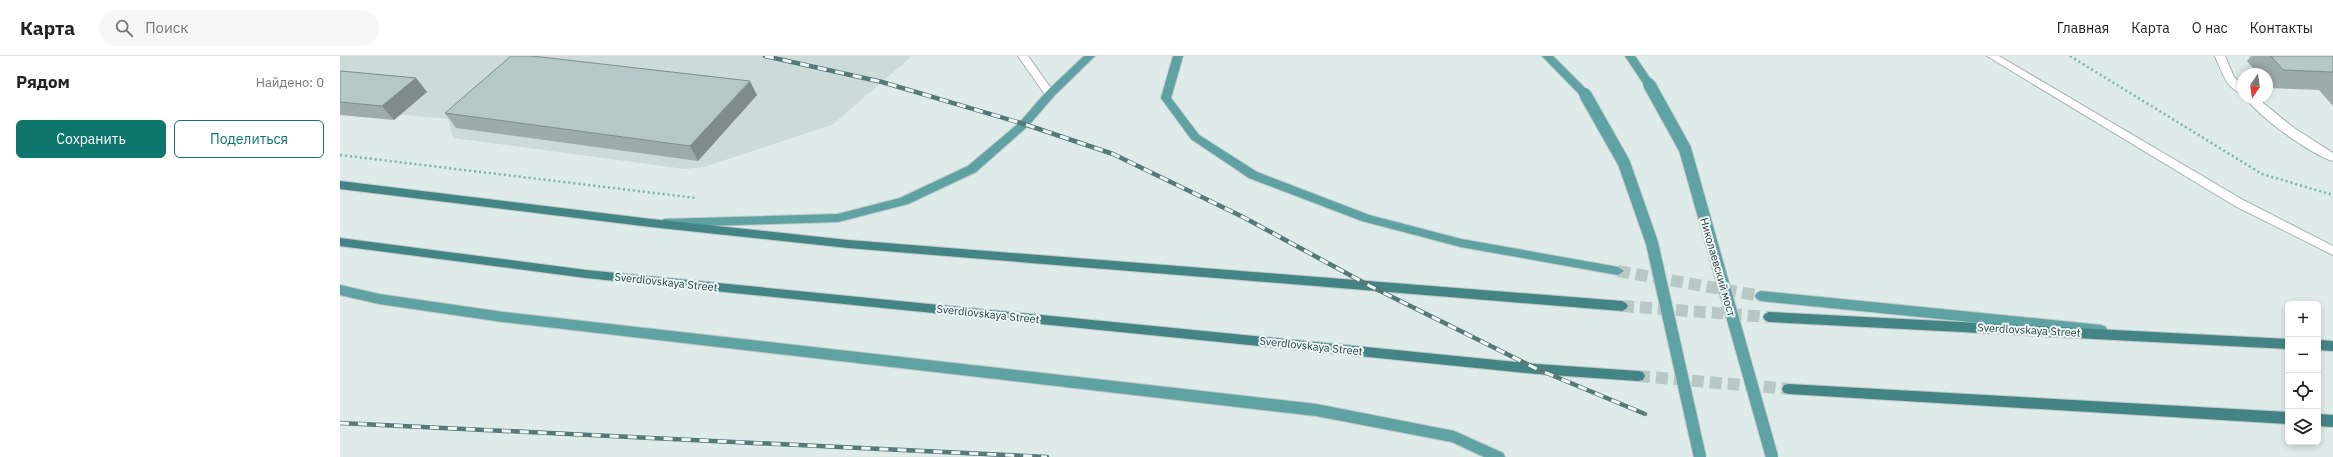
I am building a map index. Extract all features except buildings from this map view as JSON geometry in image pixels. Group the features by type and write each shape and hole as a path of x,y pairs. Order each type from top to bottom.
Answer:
{"highway":[{"path":"340,185 651,223 856,244 1622,306"},
{"name":"Sverdlovskaya Street","path":"340,242 586,274 1537,369 1638,376"},
{"name":"Sverdlovskaya Street","path":"1769,317 2285,344"},
{"path":"2321,345 2333,346"},
{"path":"1789,390 2285,418"},
{"path":"2321,420 2333,421"}],"main road":[{"path":"651,223 838,218 904,201 972,169 1024,124 1050,94 1090,56"},
{"path":"1178,56 1166,98 1195,137 1253,175 1366,218 1461,244 1618,271"},
{"path":"1547,56 1585,94 1624,162 1652,243 1700,457"},
{"name":"Николаевский мост","path":"1630,56 1649,84 1685,149 1772,457"},
{"path":"340,290 379,299 503,317 1316,410 1454,437 1498,457"},
{"path":"1761,296 2174,337"}],"street":[{"path":"1023,56 1050,94"},
{"path":"1992,56 2239,203 2333,251"},
{"path":"2220,56 2229,78 2237,85"},
{"path":"2258,104 2276,120 2318,150 2333,157"}],"path":[{"path":"2070,56 2262,174 2333,195"},
{"path":"340,155 700,198"}],"shaded area":[{"path":"340,56 912,56 832,125 704,167 685,169 453,138 448,119 340,109"}],"tunnel":[{"path":"1618,271 1761,296"},
{"path":"1622,306 1769,317"},
{"path":"1638,376 1789,389"}],"railway":[{"path":"765,56 882,82 1024,124 1113,154 1243,217 1370,286 1537,369 1645,414"},
{"path":"340,423 1047,457"}]}
